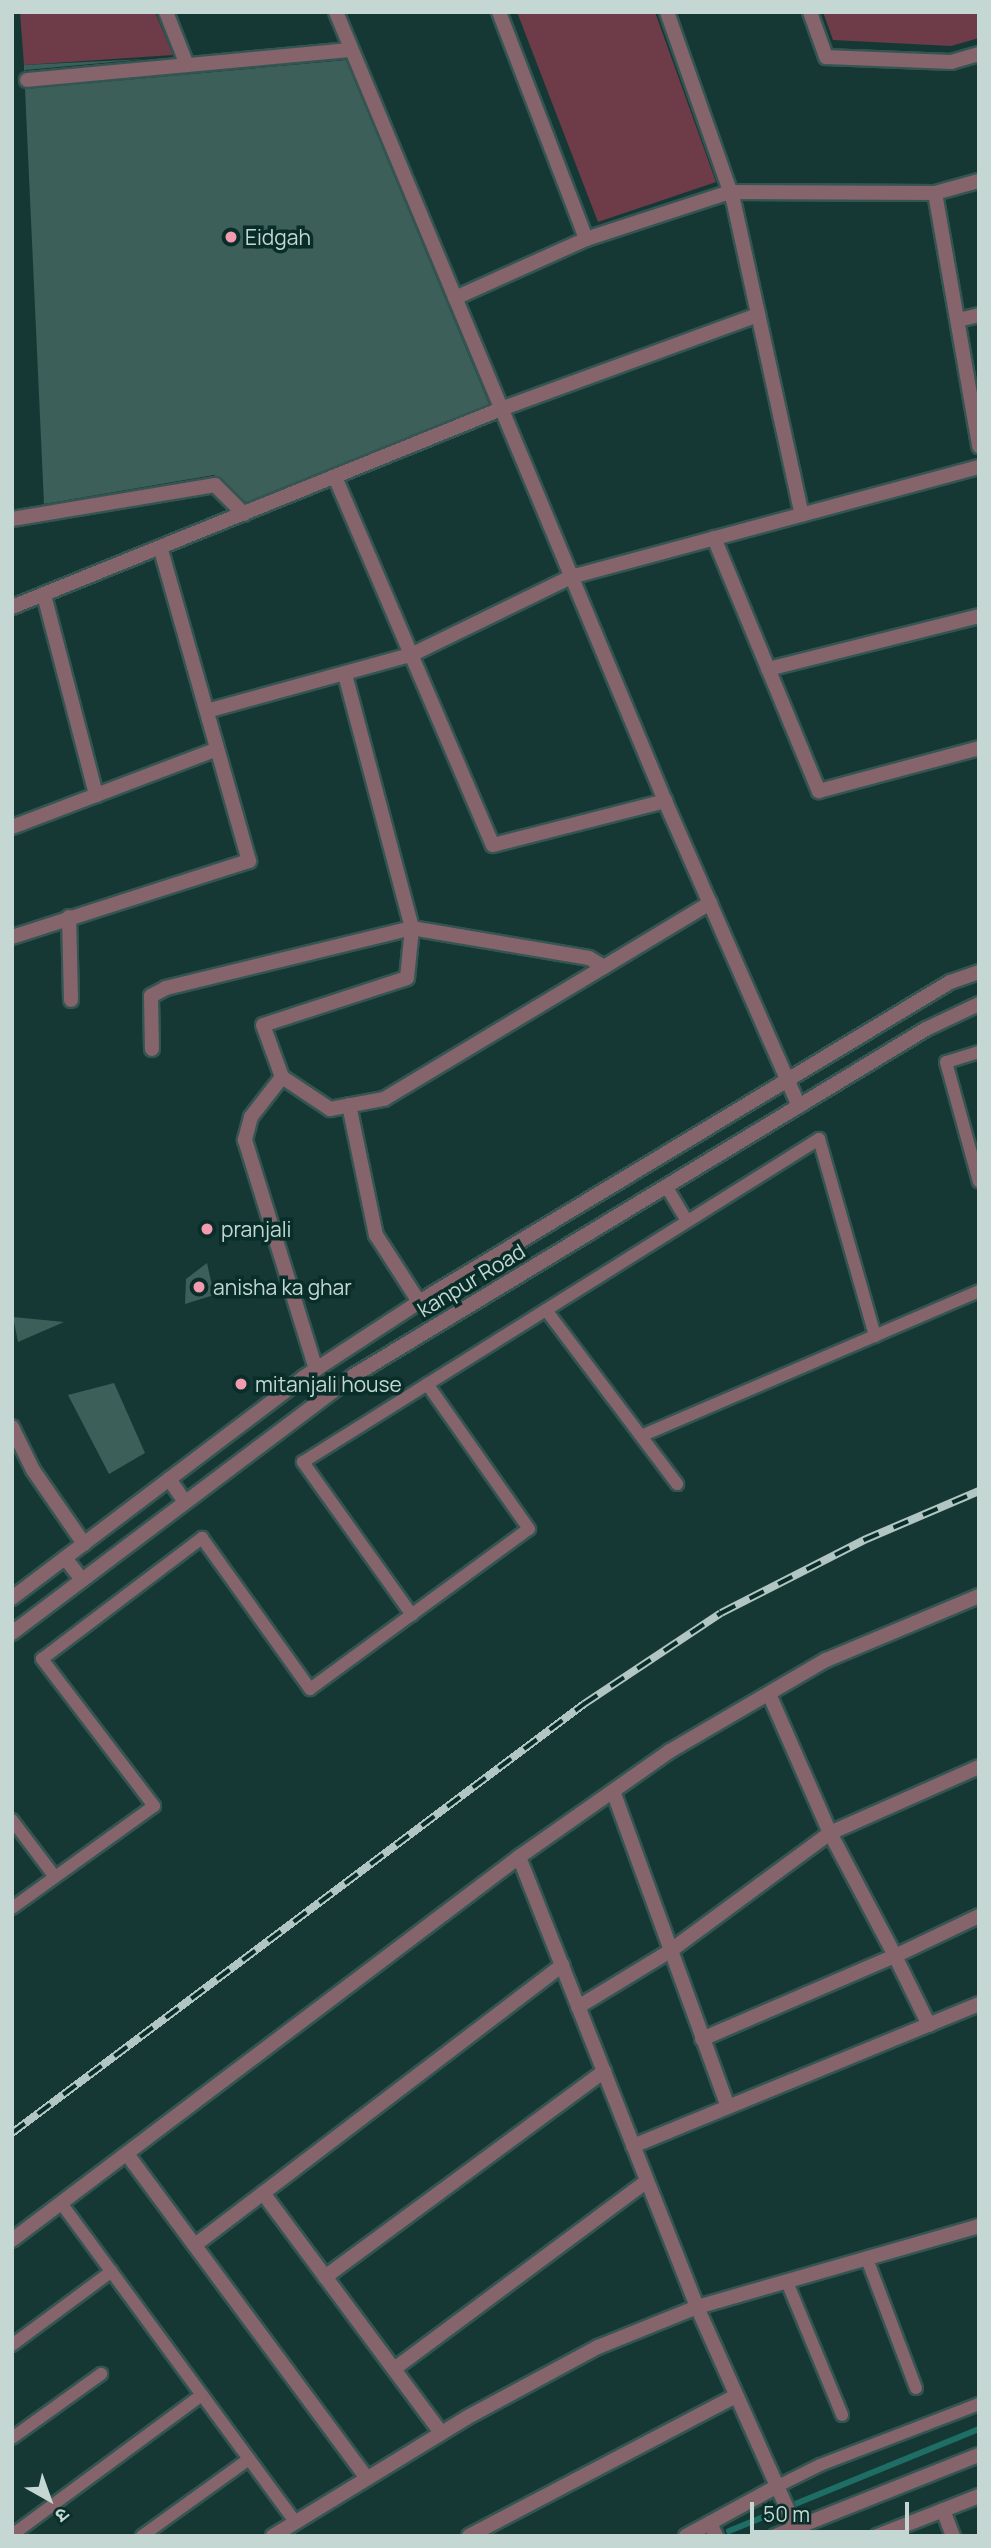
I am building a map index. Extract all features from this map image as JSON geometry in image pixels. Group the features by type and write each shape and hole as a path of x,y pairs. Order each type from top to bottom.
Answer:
{"street":[{"path":"166,12 187,65"},
{"path":"336,12 665,801 799,1106"},
{"path":"499,12 586,239"},
{"path":"667,12 730,192 802,515"},
{"path":"810,12 826,57 951,62 979,54"},
{"path":"27,80 351,50"},
{"path":"455,298 586,239 730,192 935,192 979,181"},
{"path":"935,192 979,446"},
{"path":"12,607 501,409 758,315"},
{"path":"958,320 979,315"},
{"path":"207,711 411,655 571,577 979,467"},
{"path":"335,477 493,845 665,801"},
{"path":"12,519 215,485 244,514"},
{"path":"714,538 819,791 979,748"},
{"path":"12,937 249,861 160,547"},
{"path":"44,595 96,795"},
{"path":"768,669 979,616"},
{"path":"345,674 412,928 407,978 263,1025 282,1077 330,1109 384,1099 710,903"},
{"path":"12,827 217,749"},
{"path":"69,917 71,1000"},
{"path":"152,1049 151,996 166,988 412,928 589,958 604,967"},
{"path":"12,1598 316,1369 419,1302 950,982 979,972"},
{"name":"kanpur Road","path":"12,1633 353,1376 926,1029 979,1004"},
{"path":"282,1077 251,1117 245,1140 316,1369"},
{"path":"349,1105 376,1235 419,1302"},
{"path":"12,1427 33,1470 84,1544"},
{"path":"169,1479 186,1502"},
{"path":"65,1558 82,1580"},
{"path":"12,2240 519,1857 670,1751 826,1660 979,1596"},
{"path":"769,1695 830,1833 929,2025"},
{"path":"578,2007 670,1951 830,1833 979,1767"},
{"path":"613,1791 728,2107"},
{"path":"519,1857 734,2397 795,2526"},
{"path":"702,2039 895,1956 979,1916"},
{"path":"195,2245 562,1965"},
{"path":"633,2146 979,2004"},
{"path":"325,2277 604,2071"},
{"path":"127,2154 367,2478"},
{"path":"394,2369 647,2181"},
{"path":"262,2193 442,2433"},
{"path":"273,2536 442,2433 598,2347 697,2307 979,2226"},
{"path":"469,2536 734,2397"},
{"path":"775,2536 979,2455"},
{"path":"686,2536 713,2529 776,2487"},
{"path":"877,2536 979,2496"},
{"path":"943,2510 953,2536"}],"lane":[{"path":"979,1052 946,1062 979,1182"},
{"path":"412,1615 303,1462 819,1139 875,1336"},
{"path":"666,1186 687,1222"},
{"path":"641,1436 979,1291"},
{"path":"546,1310 677,1484"},
{"path":"12,1908 154,1806 42,1659 202,1538 310,1689 529,1529 427,1384"},
{"path":"12,1820 55,1878"},
{"path":"61,2203 295,2522"},
{"path":"867,2259 916,2388"},
{"path":"12,2345 112,2272"},
{"path":"787,2282 842,2415"},
{"path":"12,2438 101,2374"},
{"path":"12,2535 202,2395"},
{"path":"776,2487 820,2465 979,2404"},
{"path":"142,2536 248,2459"}],"shaded area":[{"path":"20,12 155,12 173,55 24,65"},
{"path":"517,12 655,12 716,182 598,222"},
{"path":"823,12 979,12 979,38 951,46 833,40"}],"building":[{"path":"146,59 26,70 24,71 24,65"},
{"name":"Eidgah","path":"346,60 489,404 246,502 214,475 44,504 25,89"},
{"name":"anisha ka ghar","path":"207,1263 214,1295 185,1304 186,1279"},
{"path":"13,1317 64,1322 18,1342"},
{"path":"114,1383 145,1453 109,1474 68,1395"}],"waterway":[{"path":"729,2531 979,2429"}],"railway":[{"path":"12,2133 584,1704 721,1613 864,1540 979,1491"}],"place":[{"name":"Eidgah","path":"231,237"},
{"name":"pranjali","path":"207,1229"},
{"name":"anisha ka ghar","path":"199,1287"},
{"name":"mitanjali house","path":"241,1384"}]}
